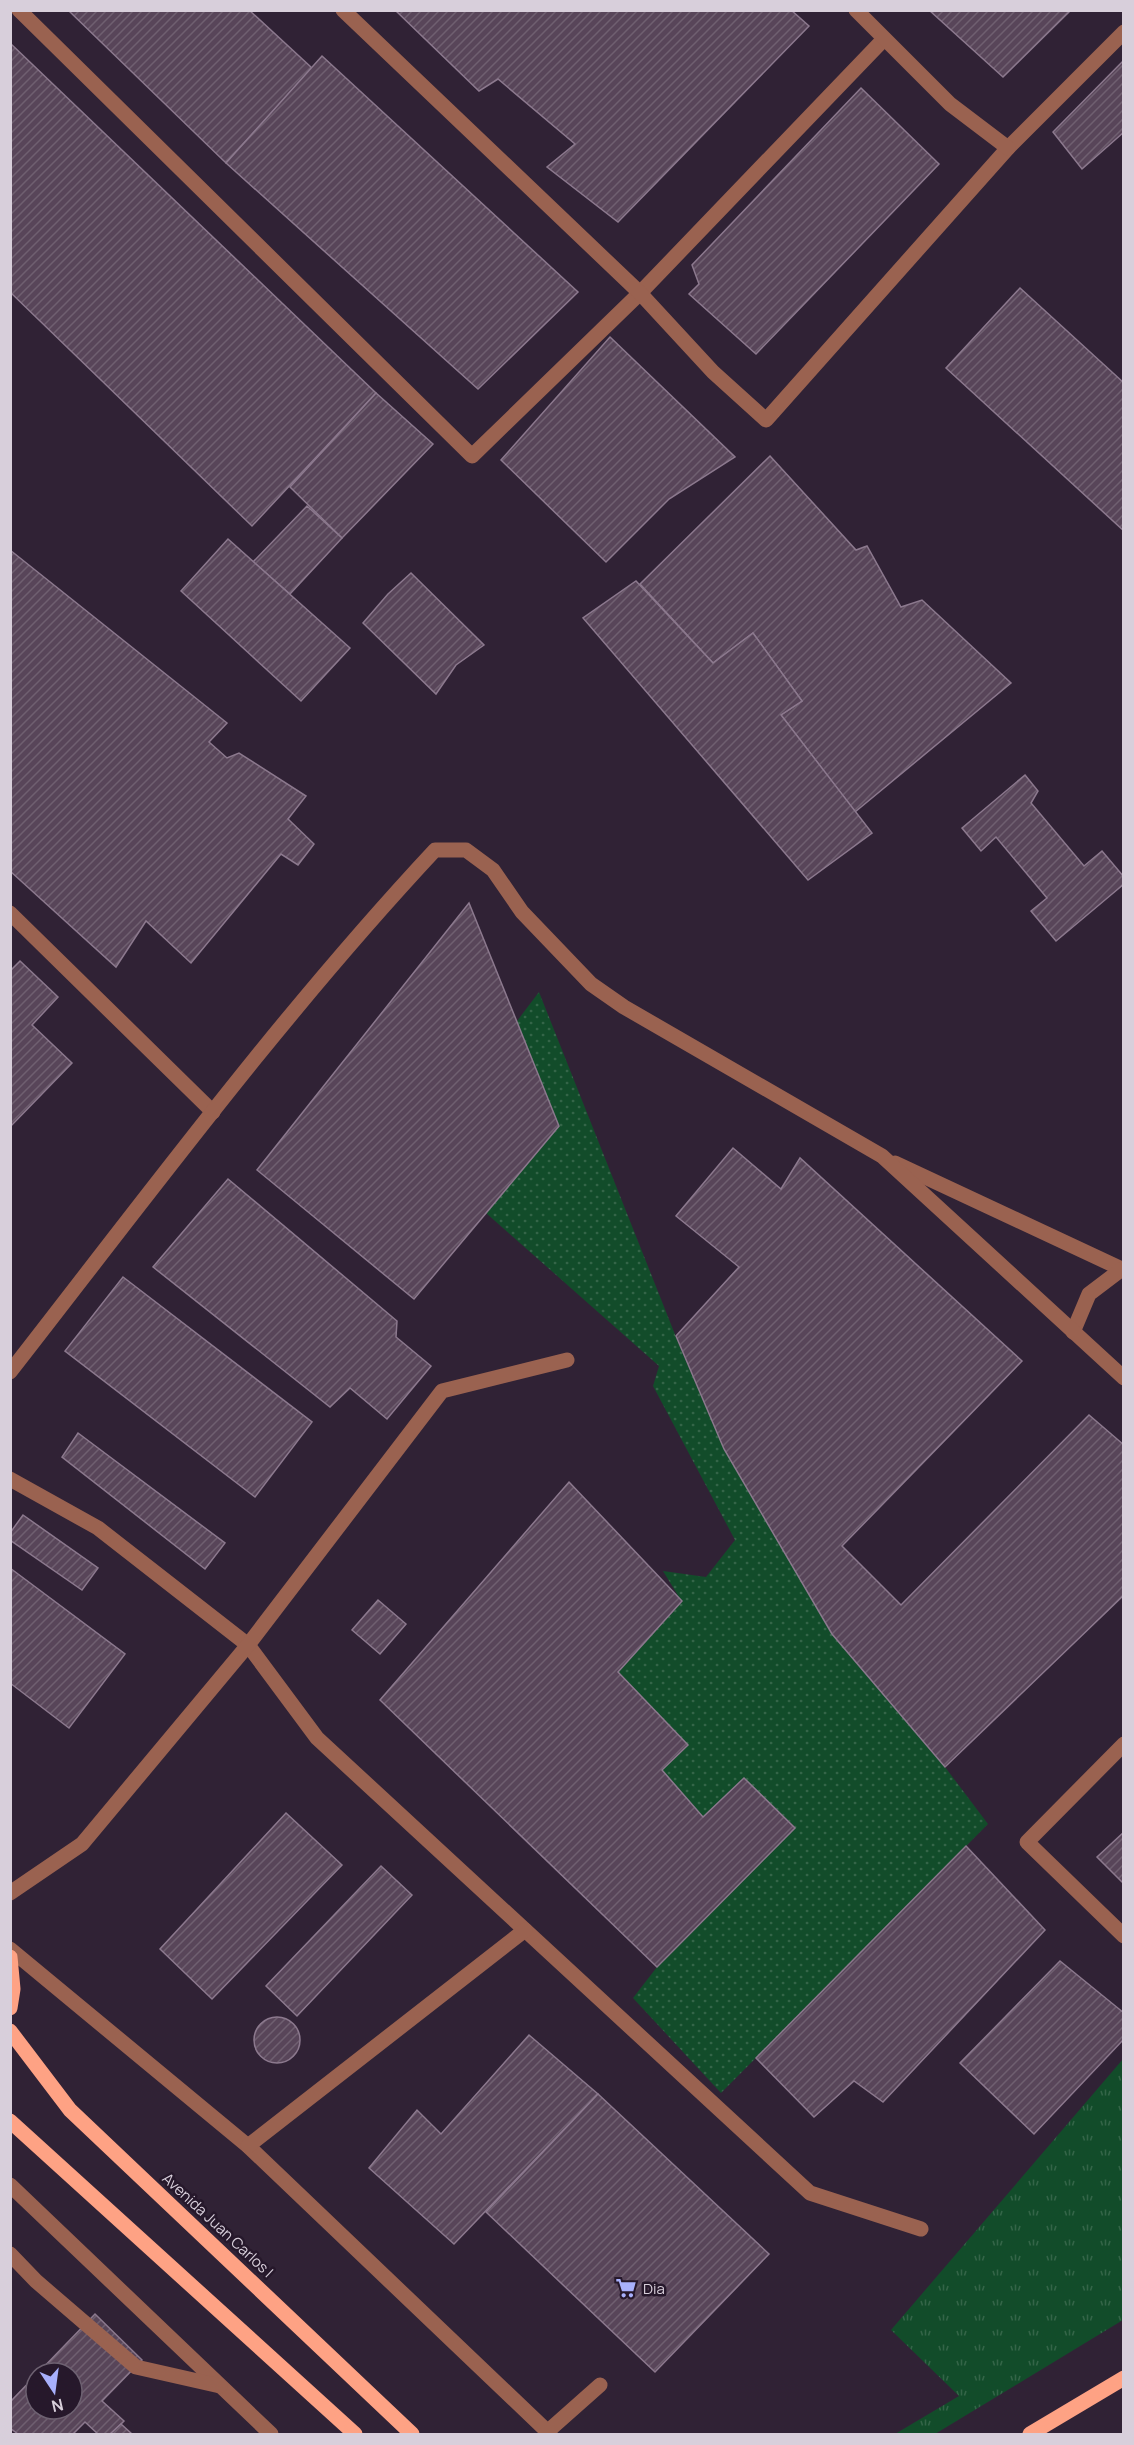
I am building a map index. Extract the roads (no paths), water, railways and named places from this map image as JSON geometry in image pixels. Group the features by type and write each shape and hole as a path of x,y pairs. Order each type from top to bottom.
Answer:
{"main road":[{"path":"10,1957 14,1989 10,2008"},
{"name":"Avenida Juan Carlos I","path":"10,2031 70,2110 412,2434"},
{"path":"10,2121 355,2434"},
{"path":"1030,2434 1124,2378"}],"street":[{"path":"19,10 472,456 640,293 884,39"},
{"path":"343,10 640,293 713,372 766,420 1008,148 1124,32"},
{"path":"856,10 950,104 1008,148"},
{"path":"10,1372 213,1112 368,922 435,850 466,850 493,870 522,912 591,984 624,1007 882,1156 1123,1270 1089,1294 1073,1332"},
{"path":"10,913 213,1112"},
{"path":"882,1156 1124,1378"},
{"path":"10,1893 82,1844 248,1645 442,1391 567,1360"},
{"path":"10,1479 98,1528 248,1645 317,1738 810,2193 921,2229"},
{"path":"1124,1744 1027,1842 1124,1936"},
{"path":"248,2146 525,1930"},
{"path":"10,1949 248,2146 549,2433 600,2385"},
{"path":"10,2185 271,2434"},
{"path":"10,2254 36,2281 136,2367 222,2387"}],"place":[{"name":"Dia","path":"626,2288"}]}
